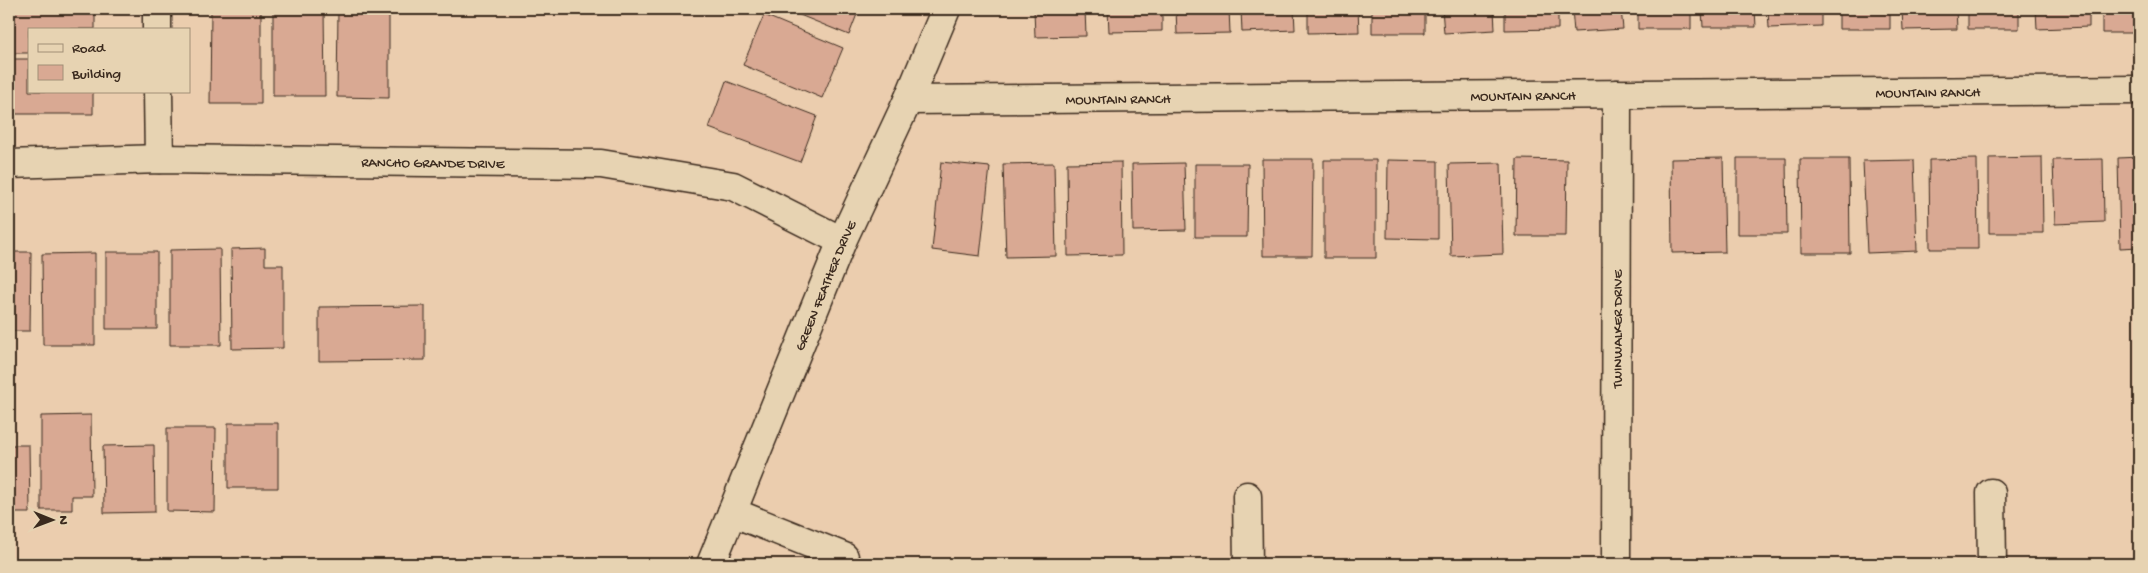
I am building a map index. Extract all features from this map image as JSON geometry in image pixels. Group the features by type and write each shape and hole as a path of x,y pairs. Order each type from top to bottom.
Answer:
{"street":[{"path":"157,9 157,28"},
{"name":"GREEN FEATHER DRIVE","path":"711,564 842,241 908,100 946,9"},
{"name":"MOUNTAIN RANCH","path":"908,100 2139,90"},
{"path":"158,92 159,159"},
{"name":"TWINWALKER DRIVE","path":"1616,564 1617,94"},
{"name":"RANCHO GRANDE DRIVE","path":"9,164 159,159 601,164 733,186 842,241"},
{"path":"1991,494 1992,564"},
{"path":"1247,496 1248,564"},
{"path":"732,512 844,557"}],"building":[{"path":"14,9 95,9 95,28 28,28 28,53 14,53"},
{"path":"211,9 261,9 261,104 210,104"},
{"path":"273,9 324,9 325,96 273,96"},
{"path":"338,9 389,9 389,98 337,97"},
{"path":"785,9 859,9 849,35"},
{"path":"1034,9 1085,9 1086,36 1035,37"},
{"path":"1108,9 1162,9 1162,31 1109,32"},
{"path":"1176,9 1229,9 1230,33 1177,34"},
{"path":"1241,9 1294,9 1295,30 1242,32"},
{"path":"1308,9 1358,9 1359,32 1308,33"},
{"path":"1372,9 1425,9 1425,33 1372,33"},
{"path":"1442,9 1494,9 1495,30 1444,33"},
{"path":"1505,9 1558,9 1558,29 1505,30"},
{"path":"1572,9 1621,9 1623,29 1574,32"},
{"path":"1638,9 1691,9 1691,29 1638,29"},
{"path":"1702,9 1755,9 1756,27 1703,27"},
{"path":"1768,9 1821,9 1821,26 1769,28"},
{"path":"1839,9 1890,9 1890,29 1839,29"},
{"path":"1902,9 1956,9 1957,29 1903,30"},
{"path":"1968,9 2019,9 2019,29 1968,29"},
{"path":"2036,9 2089,9 2089,27 2037,29"},
{"path":"2102,9 2139,9 2139,33 2102,33"},
{"path":"764,15 843,48 822,98 743,65"},
{"path":"9,59 28,59 28,92 93,92 93,114 9,114"},
{"path":"726,81 817,116 800,162 709,128"},
{"path":"2042,157 2043,233 1989,233 1989,158"},
{"path":"2139,157 2139,247 2120,248 2118,158"},
{"path":"1723,158 1725,252 1672,253 1671,159"},
{"path":"1737,158 1786,158 1787,234 1737,234"},
{"path":"1262,159 1313,159 1312,256 1263,256"},
{"path":"1517,159 1567,160 1566,236 1516,236"},
{"path":"1800,159 1849,159 1850,253 1801,253"},
{"path":"1977,159 1978,249 1930,249 1929,160"},
{"path":"2103,159 2104,222 2055,224 2053,160"},
{"path":"1324,160 1376,160 1376,258 1324,258"},
{"path":"1388,160 1438,161 1438,239 1387,238"},
{"path":"1914,160 1917,251 1867,253 1863,161"},
{"path":"941,162 990,167 980,256 932,250"},
{"path":"1121,162 1122,255 1068,256 1067,163"},
{"path":"1054,163 1056,256 1006,257 1003,164"},
{"path":"1184,163 1186,230 1133,231 1132,164"},
{"path":"1501,163 1503,254 1451,256 1449,164"},
{"path":"1195,164 1248,164 1247,237 1195,237"},
{"path":"265,248 265,265 283,265 283,348 232,349 231,249"},
{"path":"220,249 221,345 170,345 170,250"},
{"path":"9,252 31,252 30,331 9,331"},
{"path":"106,252 157,252 157,329 106,329"},
{"path":"95,253 95,345 43,345 42,254"},
{"path":"425,306 425,360 319,361 319,307"},
{"path":"91,415 92,496 72,496 72,510 41,510 41,416"},
{"path":"228,423 278,423 278,488 228,488"},
{"path":"167,428 216,428 215,512 167,511"},
{"path":"9,445 29,445 30,513 9,513"},
{"path":"154,445 155,512 104,513 103,446"}]}
